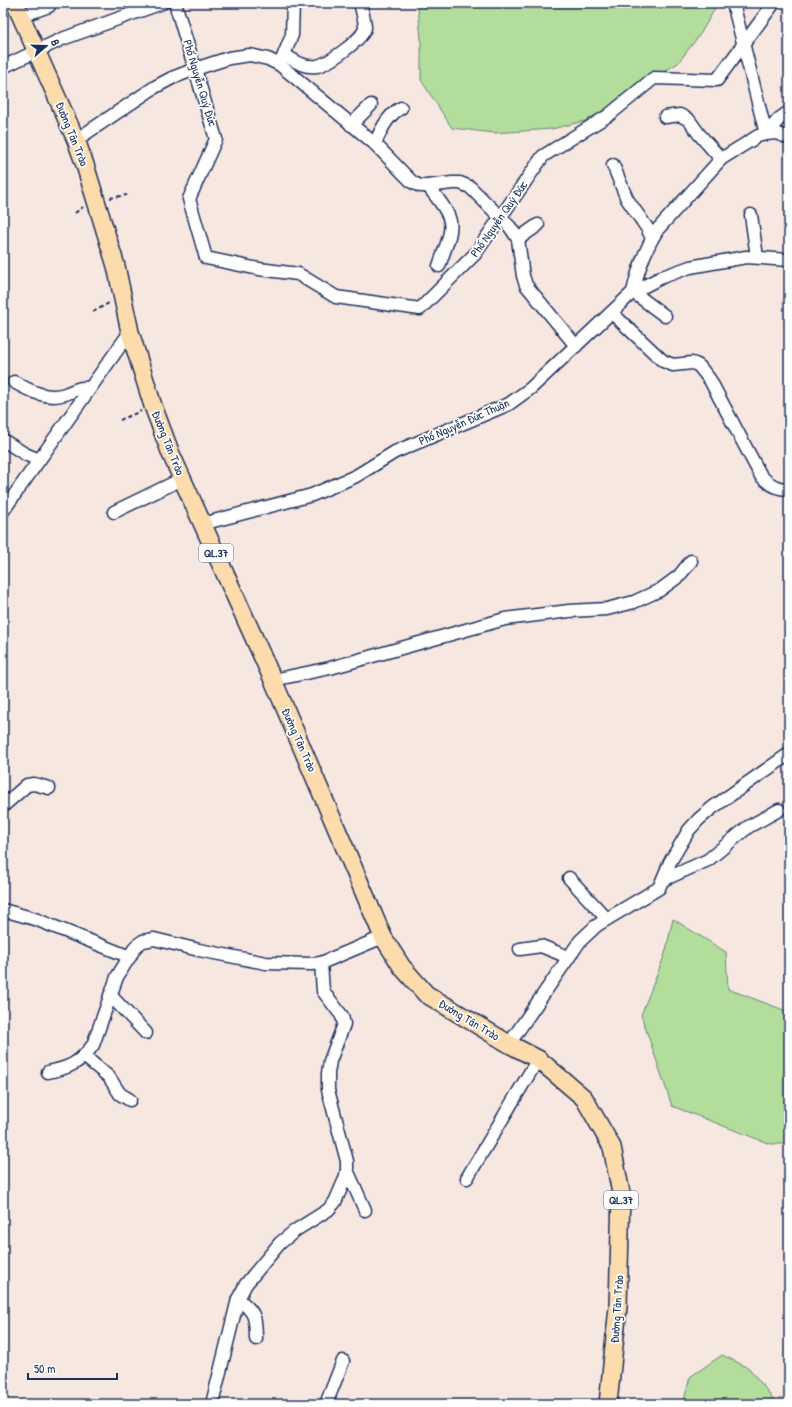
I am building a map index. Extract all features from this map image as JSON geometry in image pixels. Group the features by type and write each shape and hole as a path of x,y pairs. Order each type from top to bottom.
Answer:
{"highway":[{"name":"Đường Tân Trào","path":"18,9 76,140 96,198 116,266 130,332 153,406 182,479 273,680 383,937 402,967 426,994 509,1044 538,1059 584,1098 612,1147 622,1193 618,1307 608,1404"}],"street":[{"path":"3,67 62,39 162,3"},
{"name":"Phố Nguyễn Quý Đức","path":"175,3 216,139 189,199 206,258 259,269 298,274 336,297 420,309 475,254 543,156 609,115 654,78 717,80 774,3"},
{"path":"282,60 292,35 292,3"},
{"path":"76,140 155,86 195,69 230,58 250,55 295,62 304,65 318,66 335,57 361,36 365,28 360,3"},
{"path":"733,3 766,134"},
{"path":"18,9 49,6"},
{"path":"282,60 351,125 375,144 412,182 420,186 460,183 470,187 501,217 510,226 518,239 523,276 526,285 576,346"},
{"path":"351,125 372,105"},
{"path":"375,144 388,119 395,111 402,108"},
{"path":"766,134 779,119 789,112"},
{"path":"665,116 680,115 689,120 721,159"},
{"path":"665,316 633,292 641,260 658,229 721,159 758,136 776,133 789,138"},
{"path":"613,164 627,199 652,238"},
{"path":"428,186 448,213 452,225 439,266"},
{"path":"751,215 757,257"},
{"path":"518,239 538,225"},
{"name":"Phố Nguyễn Đức Thuận","path":"202,524 312,495 356,476 395,452 509,404 531,388 633,292 662,277 690,267 746,257 789,260"},
{"path":"612,313 663,361 673,365 692,363 699,366 710,380 761,476 770,486 789,490"},
{"path":"3,510 130,332"},
{"path":"14,382 44,395 65,394 77,388 90,388"},
{"path":"3,440 25,454 39,460"},
{"path":"114,512 182,479"},
{"path":"273,680 330,668 505,619 607,609 660,590 679,576 691,561"},
{"path":"509,1044 580,941 596,926 659,888 670,862 699,818 789,754"},
{"path":"3,806 27,786 34,784 49,788"},
{"path":"663,880 708,860 748,827 780,810"},
{"path":"569,878 607,919"},
{"path":"3,910 35,919 130,957"},
{"path":"48,1072 69,1067 84,1056 93,1045 117,977 136,946 143,941 154,939 199,950 266,963 311,964 321,963 383,937"},
{"path":"520,949 541,946 568,957"},
{"path":"212,1404 238,1299 246,1284 280,1242 328,1210 335,1202 344,1179 346,1161 328,1090 328,1073 330,1060 344,1024 342,1016 323,991 321,963"},
{"path":"110,996 146,1033"},
{"path":"84,1056 108,1077 120,1094 130,1100"},
{"path":"466,1178 538,1059"},
{"path":"346,1170 365,1210"},
{"path":"238,1299 250,1308 256,1322 256,1339"},
{"path":"326,1404 343,1361"}],"path":[{"path":"93,312 122,295"},
{"path":"120,420 153,406"}],"green space":[{"path":"421,3 718,3 701,33 678,63 654,78 609,115 552,129 494,133 452,128 421,80 421,39 418,8"},
{"path":"673,919 726,952 728,989 789,1012 789,1144 770,1144 672,1106 641,1015 665,954"},
{"path":"722,1355 749,1368 776,1402 776,1404 683,1404 690,1377"}]}
